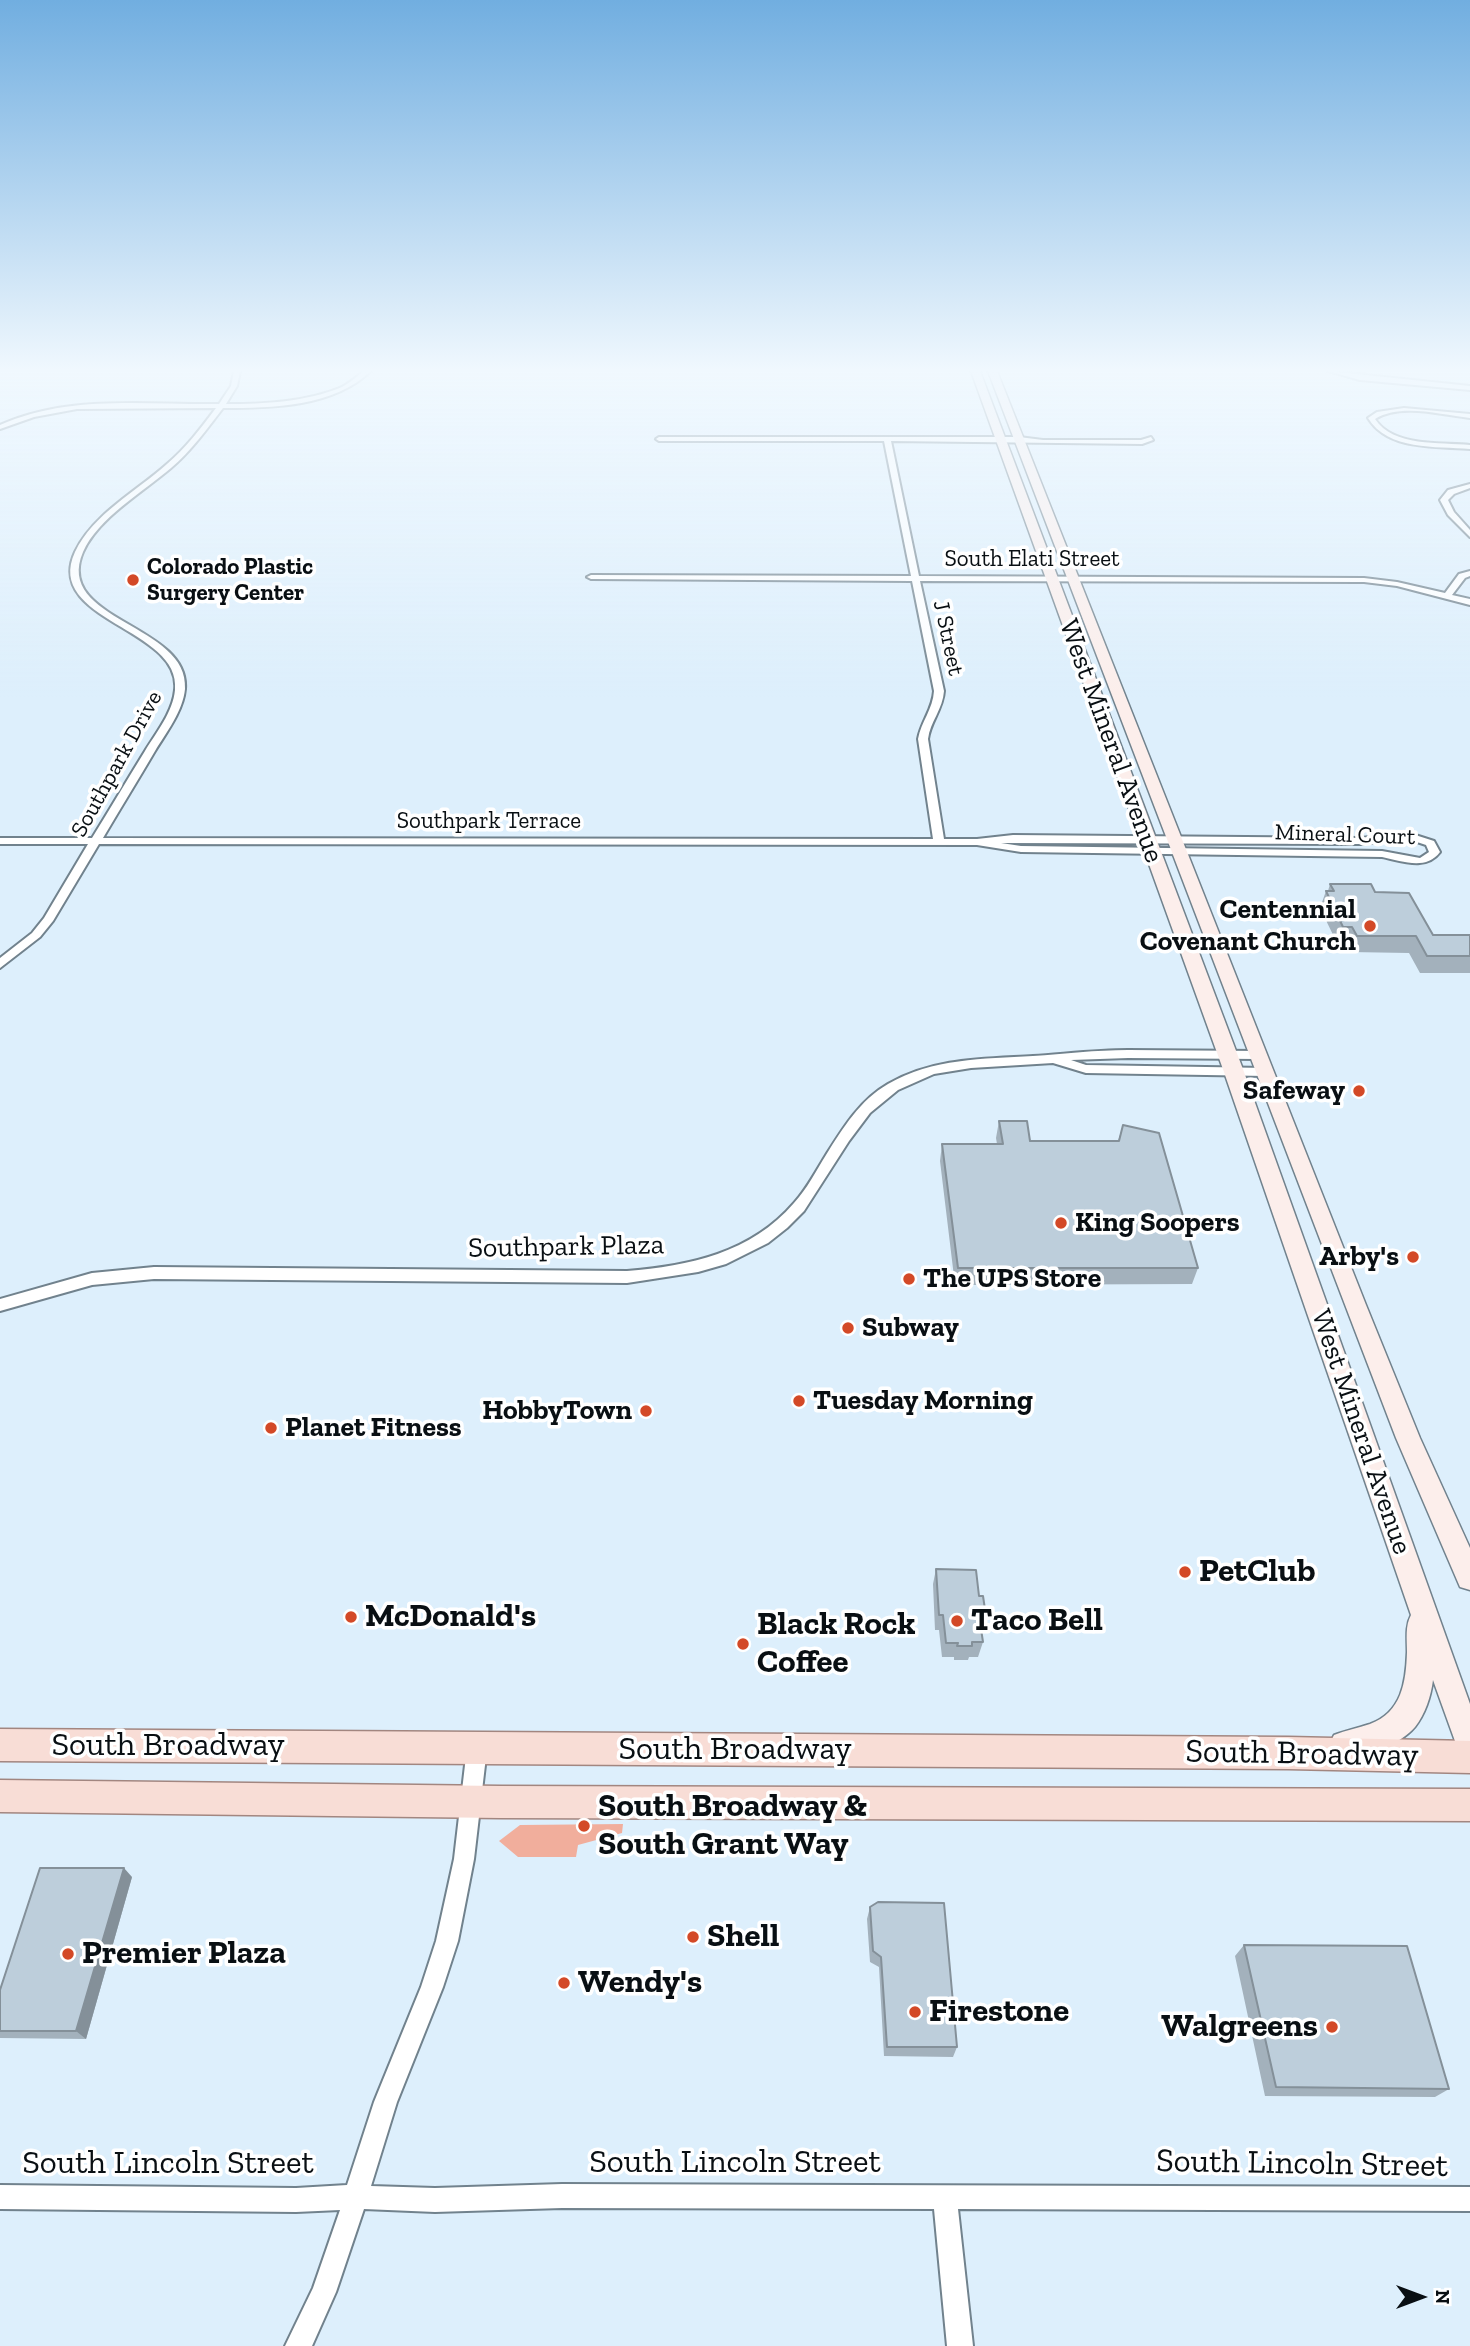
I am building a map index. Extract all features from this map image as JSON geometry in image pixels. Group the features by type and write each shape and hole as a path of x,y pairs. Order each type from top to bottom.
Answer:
{"main road":[{"name":"West Mineral Avenue","path":"1017,480 1231,1064 1470,1745"},
{"name":"West Mineral Avenue","path":"1035,480 1408,1438 1470,1578"},
{"path":"1287,1752 1370,1739 1386,1732 1403,1718 1416,1700 1419,1688 1421,1606"},
{"name":"South Broadway","path":"0,1745 1287,1752 1470,1757"},
{"name":"South Broadway","path":"0,1796 471,1801 1470,1805"}],"street":[{"name":"Southpark Drive","path":"0,964 43,928 169,719 177,701 181,685 178,671 169,657 95,607 82,594 75,576 78,552 95,530 152,480"},
{"name":"J Street","path":"896,480 940,699 923,731 939,842"},
{"path":"1470,486 1451,492 1444,500 1451,513 1470,535"},
{"path":"1447,596 1462,576 1470,573"},
{"name":"South Elati Street","path":"591,577 1364,580 1397,584 1470,602"},
{"name":"Mineral Court","path":"1148,844 1382,854 1420,861 1430,858 1435,852 1430,843 1409,836 1361,841 1176,845"},
{"name":"Southpark Terrace","path":"0,841 977,842 1021,849 1148,844"},
{"name":"Southpark Plaza","path":"0,1305 92,1279 154,1273 627,1276 684,1270 730,1256 760,1241 784,1223 800,1206 863,1111 892,1087 922,1073 973,1062 1053,1059 1086,1069 1262,1064"},
{"path":"298,2346 310,2325 356,2197 386,2100 439,1967 455,1903 477,1748"},
{"name":"South Lincoln Street","path":"0,2197 296,2200 562,2196 1470,2199"},
{"path":"946,2196 960,2346"}],"shaded area":[{"path":"623,1824 622,1833 578,1845 576,1857 518,1857 499,1841 520,1825"}],"building":[{"path":"1330,884 1371,884 1375,892 1409,893 1433,935 1470,935 1470,956 1427,956 1416,936 1357,936 1352,927 1343,927 1326,891 1334,891"},
{"name":"King Soopers","path":"999,1121 1027,1121 1030,1141 1119,1141 1123,1125 1159,1133 1198,1268 958,1268 942,1144 1003,1144"},
{"name":"Taco Bell","path":"936,1569 976,1570 979,1596 983,1596 986,1616 979,1616 983,1642 972,1642 972,1646 946,1643 943,1615 939,1615"},
{"name":"Premier Plaza","path":"40,1868 124,1868 76,2031 0,2031 0,1990"},
{"name":"Firestone","path":"878,1902 944,1903 957,2047 887,2047 881,1957 873,1951 870,1907"},
{"name":"Walgreens","path":"1244,1945 1407,1946 1449,2089 1276,2087"}],"place":[{"name":"Colorado Plastic Surgery Center","path":"133,580"},
{"name":"Centennial Covenant Church","path":"1370,926"},
{"name":"Safeway","path":"1359,1091"},
{"name":"King Soopers","path":"1061,1223"},
{"name":"Arby's","path":"1413,1257"},
{"name":"The UPS Store","path":"909,1279"},
{"name":"Subway","path":"848,1328"},
{"name":"Tuesday Morning","path":"799,1401"},
{"name":"HobbyTown","path":"646,1411"},
{"name":"Planet Fitness","path":"271,1428"},
{"name":"PetClub","path":"1185,1572"},
{"name":"McDonald's","path":"351,1617"},
{"name":"Taco Bell","path":"957,1621"},
{"name":"Black Rock Coffee","path":"743,1644"},
{"name":"South Broadway & South Grant Way","path":"584,1826"},
{"name":"Shell","path":"693,1937"},
{"name":"Premier Plaza","path":"68,1954"},
{"name":"Wendy's","path":"564,1983"},
{"name":"Firestone","path":"915,2012"},
{"name":"Walgreens","path":"1332,2027"}]}
